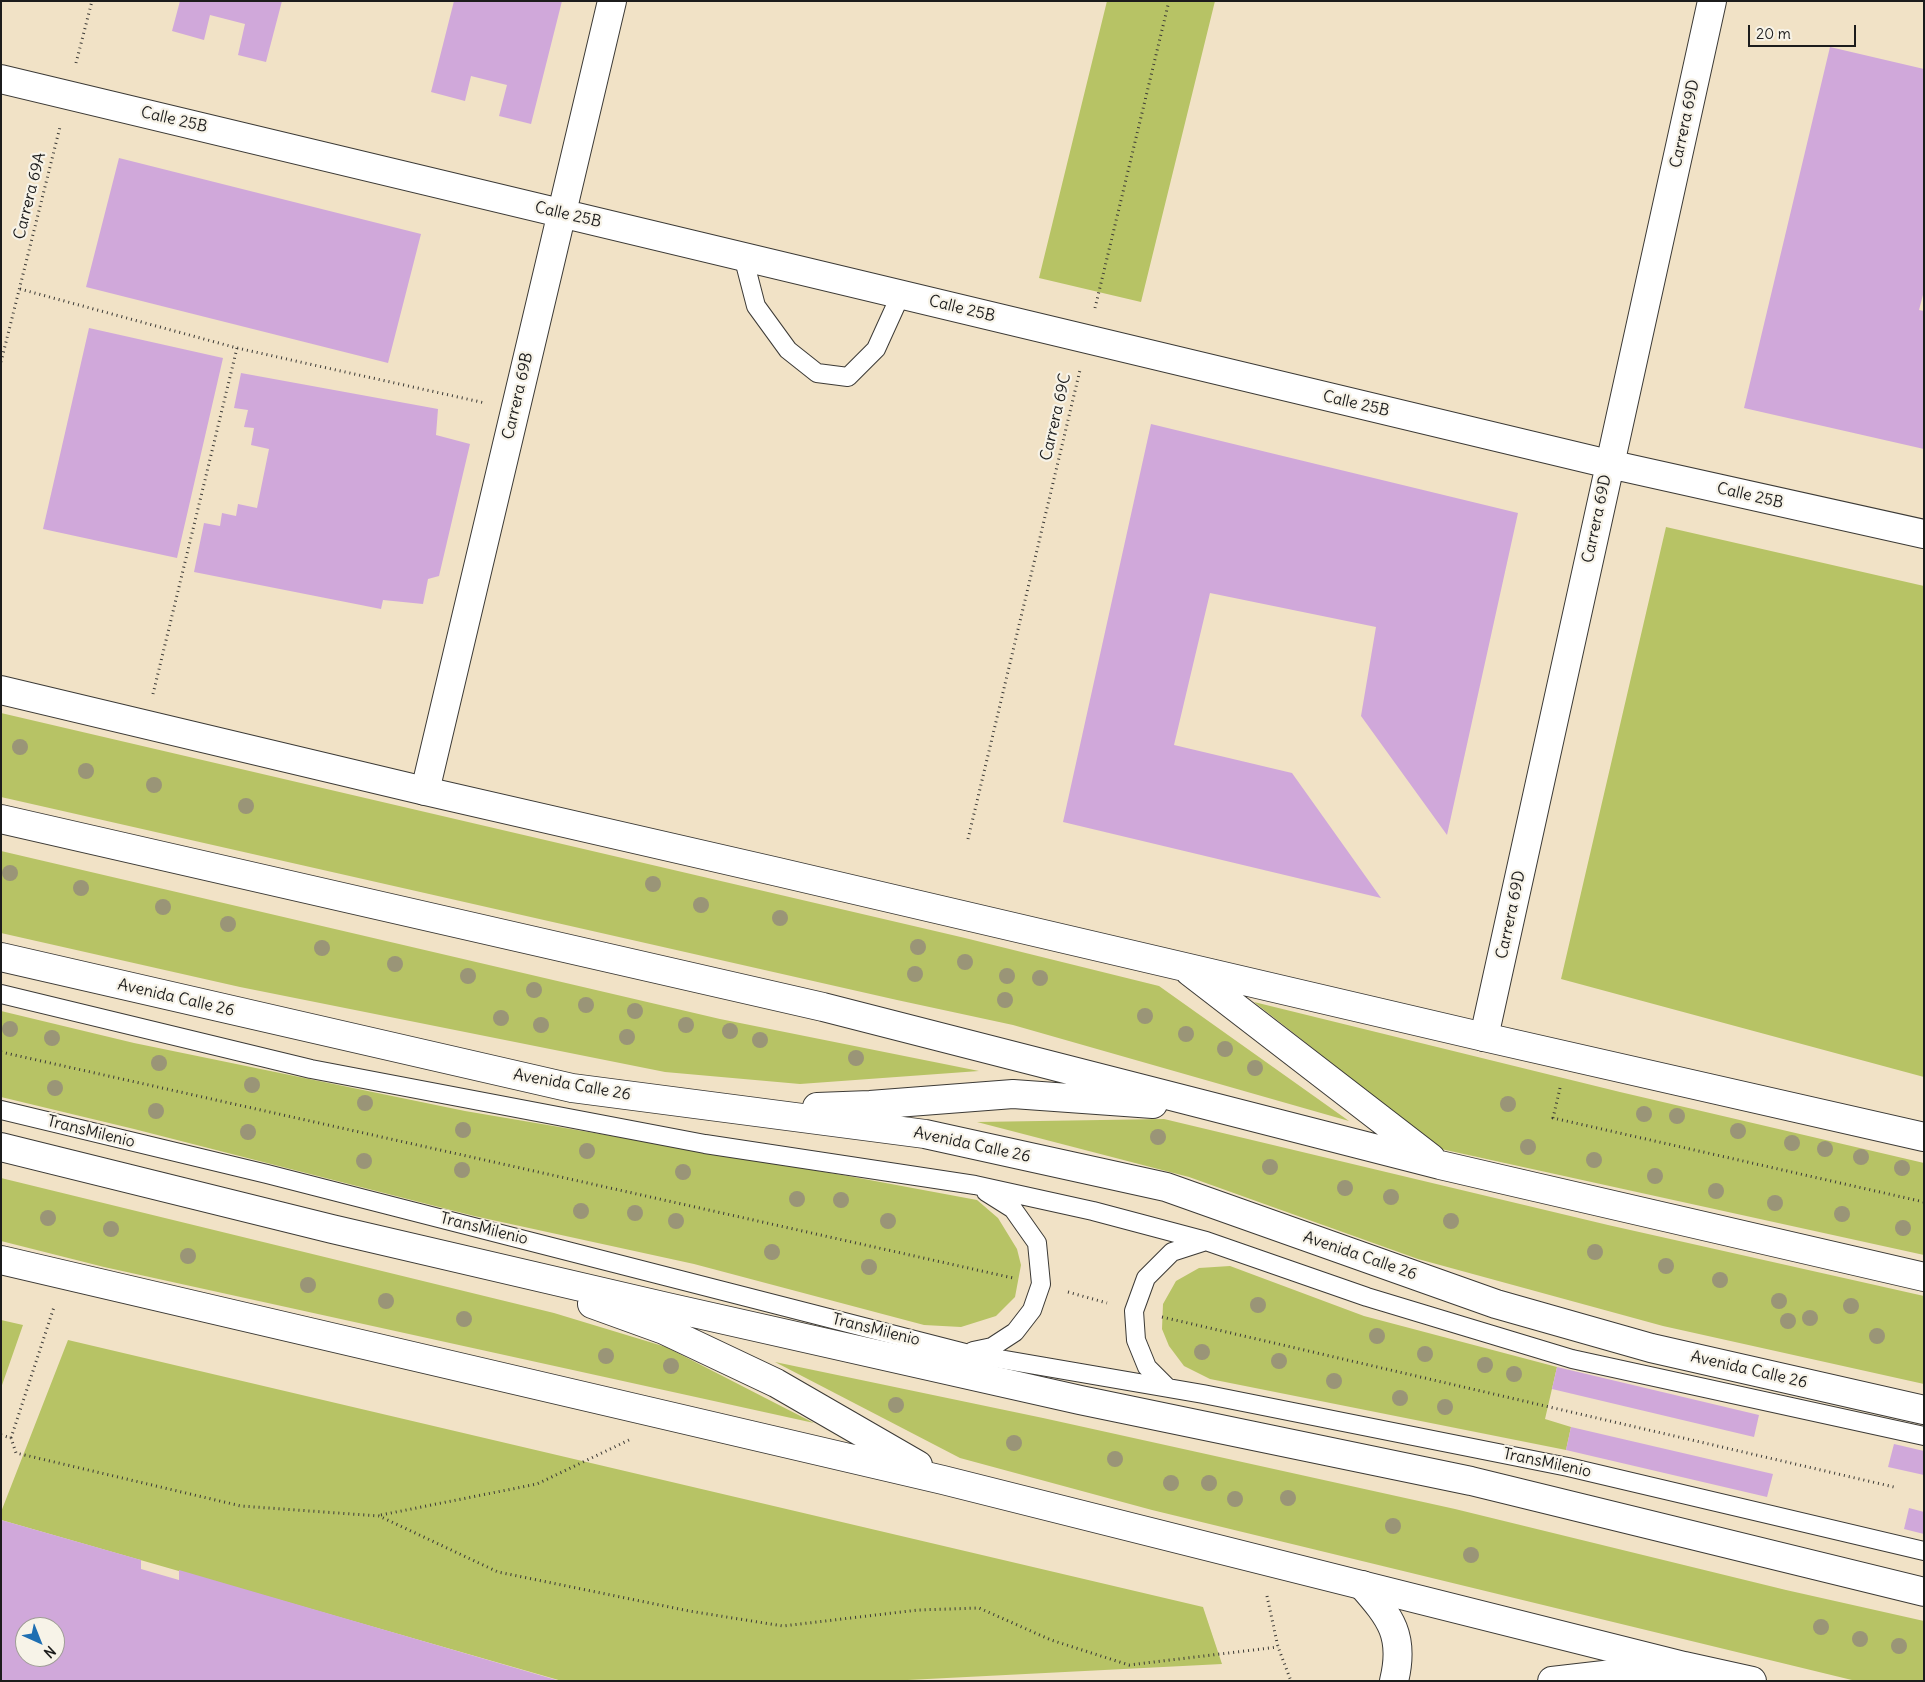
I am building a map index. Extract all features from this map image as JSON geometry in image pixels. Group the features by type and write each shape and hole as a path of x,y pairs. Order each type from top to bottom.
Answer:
{"main road":[{"name":"Carrera 69B","path":"425,791 560,213 612,1"},
{"name":"Carrera 69D","path":"1484,1037 1712,1"},
{"name":"Calle 25B","path":"1,79 1609,464 1924,534"},
{"path":"1,690 425,791 1566,1056 1924,1137"},
{"path":"1,819 824,1006 1440,1165 1924,1277"},
{"name":"Avenida Calle 26","path":"1,957 572,1088 925,1134 1166,1187 1496,1304 1651,1348 1924,1410"},
{"path":"1182,966 1440,1165"},
{"path":"728,1109 870,1106 1013,1094 1224,1109"},
{"path":"1,1147 332,1229 1080,1400 1471,1481 1924,1592"},
{"path":"1,1260 943,1480 1684,1666 1752,1681"},
{"path":"476,1262 664,1330 776,1382 943,1480"},
{"path":"1362,1585 1379,1604 1392,1623 1398,1642 1398,1662 1394,1681"},
{"path":"1552,1681 1684,1666"}],"lane":[{"path":"743,256 756,306 788,350 817,373 848,377 876,349 901,294"},
{"name":"TransMilenio","path":"1,994 311,1069 705,1144 975,1186 1093,1211 1206,1241 1367,1297 1572,1359 1924,1436"},
{"name":"TransMilenio","path":"1,1110 267,1174 965,1352 1213,1395 1568,1467 1924,1551"},
{"name":"TransMilenio","path":"965,1352 992,1347 1015,1332 1032,1310 1041,1284 1036,1243 1013,1209 975,1186"},
{"path":"1168,1388 1147,1367 1143,1358 1136,1340 1134,1311 1146,1278 1172,1252 1206,1241"}],"path":[{"name":"Carrera 69A","path":"1,362 92,1"},
{"name":"Carrera 69C","path":"968,839 1169,1"},
{"path":"20,289 237,348 514,409"},
{"path":"146,724 237,348"},
{"path":"1,1052 1041,1284 1134,1311 1894,1487"},
{"path":"1566,1056 1553,1118 1924,1202"},
{"path":"65,1275 11,1438 16,1453 241,1506 379,1516 538,1484 629,1440"},
{"path":"1,1435 11,1438"},
{"path":"379,1516 498,1572 689,1612 783,1626 918,1610 979,1608 1051,1640 1129,1664 1278,1647"},
{"path":"1267,1595 1278,1647 1291,1681"}],"green space":[{"path":"1107,1 1215,1 1141,302 1039,278"},
{"path":"1666,527 1924,586 1924,1077 1561,979"},
{"path":"1,713 965,938 1159,986 1349,1121 1013,1025 1,797"},
{"path":"1,851 720,1019 979,1071 800,1084 665,1072 240,987 1,933"},
{"path":"1254,1002 1620,1092 1924,1163 1924,1255 1441,1149"},
{"path":"1,1011 134,1043 465,1111 848,1176 977,1200 998,1218 1017,1249 1021,1265 1015,1297 996,1316 961,1327 924,1325 694,1264 474,1216 1,1097"},
{"path":"1164,1119 1608,1225 1924,1296 1924,1384 1663,1326 1418,1259 1189,1177 977,1122"},
{"path":"1,1178 554,1313 666,1347 814,1423 104,1267 1,1241"},
{"path":"1230,1266 1364,1316 1557,1367 1545,1419 1571,1427 1566,1450 1210,1379 1184,1366 1169,1346 1162,1329 1163,1304 1176,1281 1199,1268"},
{"path":"1,1320 23,1325 1,1388"},
{"path":"68,1340 1203,1607 1222,1664 888,1681 562,1681 1,1520 1,1512"},
{"path":"775,1362 1043,1418 1455,1509 1786,1590 1924,1621 1924,1681 1856,1681 1152,1510 960,1458"}],"building":[{"path":"180,1 282,1 266,62 238,55 245,24 210,15 204,40 172,31"},
{"path":"454,1 562,1 531,124 499,116 507,85 471,76 465,101 431,92"},
{"path":"1830,47 1924,69 1924,291 1919,310 1924,311 1924,449 1744,408"},
{"path":"119,158 421,234 388,363 86,287"},
{"path":"89,328 223,358 177,558 43,529"},
{"path":"241,373 438,409 436,435 470,444 439,576 428,579 423,604 383,600 381,609 194,572 204,523 220,526 222,513 236,516 238,504 257,508 269,449 251,445 254,428 244,427 248,410 234,408"},
{"path":"1151,424 1518,513 1447,835 1361,716 1376,627 1210,593 1174,745 1292,773 1381,898 1063,822"},
{"path":"1557,1367 1759,1415 1754,1437 1552,1389"},
{"path":"1571,1427 1773,1474 1767,1497 1566,1450"},
{"path":"1894,1444 1924,1451 1924,1475 1888,1467"},
{"path":"1909,1508 1924,1512 1924,1534 1904,1529"},
{"path":"1,1520 141,1560 141,1569 179,1580 179,1570 560,1681 1,1681"}]}
